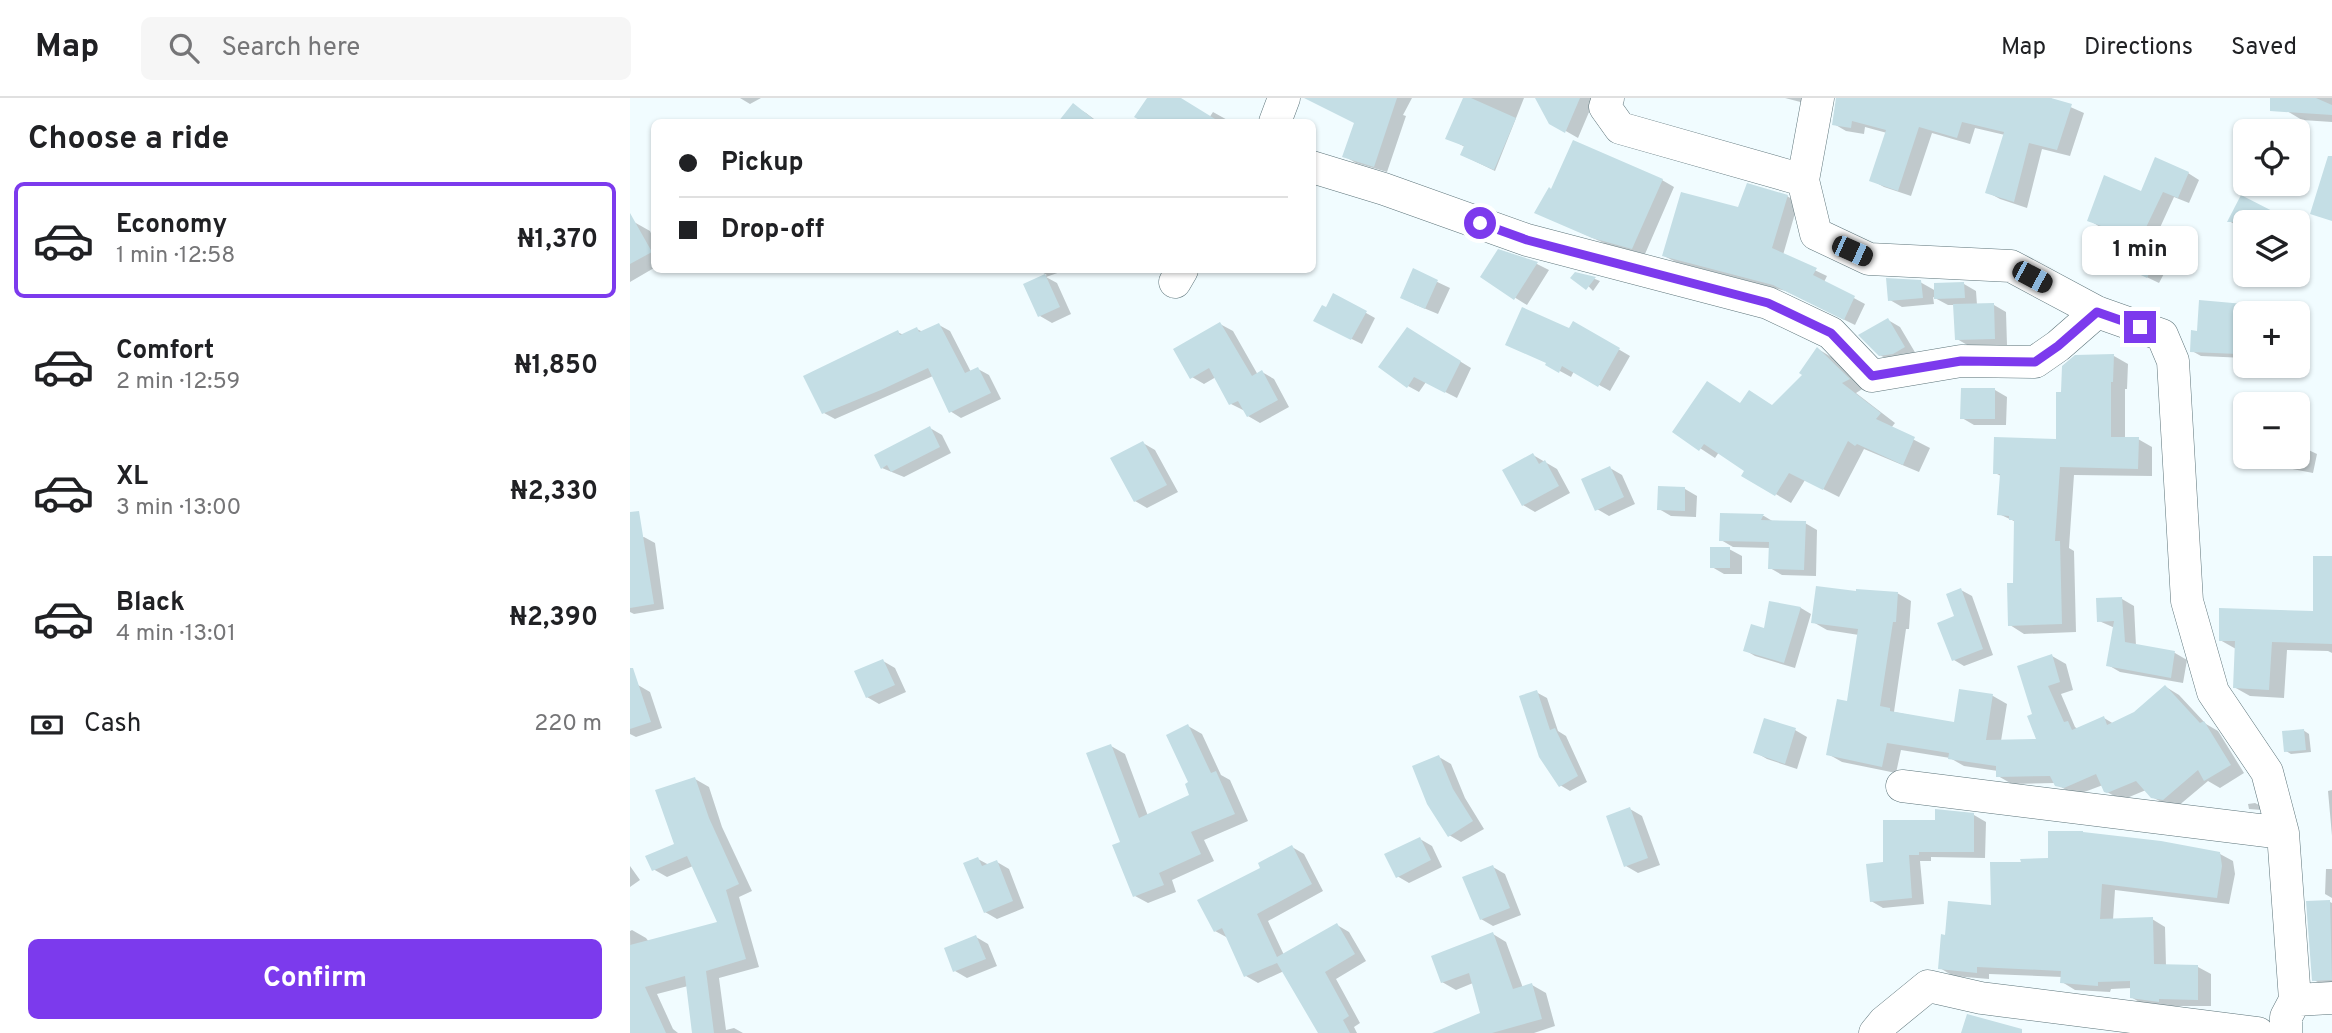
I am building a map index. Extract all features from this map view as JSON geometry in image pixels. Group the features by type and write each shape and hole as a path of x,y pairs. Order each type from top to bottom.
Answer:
{"street":[{"path":"1276,119 1284,98"},
{"path":"1608,98 1605,107 1620,128 1803,180"},
{"path":"1818,98 1803,180 1816,234 1869,258 2011,266 2097,312 2162,335 2173,361 2187,601 2213,692 2267,772 2283,833 2295,1000 2286,1017 2286,1033"},
{"path":"1316,168 1527,240 1768,303 1831,333 1872,376 1961,361 2035,362 2097,312"},
{"path":"1902,786 2283,833"},
{"path":"1874,1033 1928,986 1981,998 2258,1033"},
{"path":"2295,1000 2332,998"}],"building":[{"path":"1147,98 1181,98 1215,119 1138,119 1134,117"},
{"path":"1304,98 1397,98 1374,167 1342,157 1354,123"},
{"path":"1463,98 1471,98 1516,118 1494,170 1460,155 1464,146 1445,139"},
{"path":"1535,98 1580,98 1565,133 1549,124"},
{"path":"1836,98 2051,98 2072,104 2057,150 2029,143 2014,202 1985,193 2004,132 1962,122 1957,138 1919,127 1898,191 1869,181 1886,130 1852,121 1851,128 1832,125"},
{"path":"2270,98 2316,98 2332,105 2332,115 2270,111"},
{"path":"1073,103 1093,119 1060,119"},
{"path":"1573,140 1663,179 1632,249 1592,238 1534,213 1549,187 1551,189"},
{"path":"2328,156 2332,156 2332,221 2310,214"},
{"path":"2155,157 2189,172 2178,198 2163,192 2140,240 2087,221 2104,175 2141,191"},
{"path":"1747,183 1788,195 1772,248 1817,268 1813,275 1855,296 1844,320 1773,285 1662,256 1681,192 1738,207"},
{"path":"2243,196 2270,210 2233,210"},
{"path":"2233,210 2233,222 2227,222"},
{"path":"630,213 651,253 630,264"},
{"path":"2126,244 2156,259 2147,278 2116,263"},
{"path":"1498,249 1538,262 1514,300 1480,277"},
{"path":"1413,268 1438,280 1425,309 1400,298"},
{"path":"1575,272 1596,277 1586,290 1570,278"},
{"path":"1045,274 1060,307 1038,317 1023,284"},
{"path":"1886,278 1921,280 1923,298 1888,301"},
{"path":"1964,282 1965,298 1934,299 1934,283"},
{"path":"1333,293 1367,311 1351,340 1313,321 1322,305 1326,307"},
{"path":"2199,300 2233,303 2233,354 2190,352 2191,330 2197,331"},
{"path":"1994,303 1995,339 1955,340 1953,304"},
{"path":"1522,307 1569,328 1573,321 1620,348 1598,387 1562,366 1559,373 1545,365 1546,363 1505,345"},
{"path":"1888,318 1905,347 1893,354 1879,356 1858,335"},
{"path":"1220,322 1252,376 1262,370 1278,400 1247,417 1238,401 1229,405 1209,368 1190,379 1173,349"},
{"path":"939,323 965,373 978,367 991,393 949,413 928,368 822,414 803,376 898,330 900,335 917,327 919,332"},
{"path":"1407,327 1461,361 1445,393 1414,377 1407,388 1378,367"},
{"path":"1817,347 1850,379 1842,383 1881,413 1876,419 1915,437 1903,465 1848,441 1823,490 1789,473 1775,496 1741,476 1744,471 1704,444 1699,451 1672,432 1707,381 1740,403 1749,390 1772,405 1802,375 1799,373"},
{"path":"2114,354 2111,437 2139,437 2138,469 2060,467 2055,541 2060,541 2062,624 2008,626 2007,583 2013,583 2014,520 2009,520 2009,516 1997,515 2000,474 1993,474 1994,437 2056,439 2056,392 2061,392 2062,366 2075,355"},
{"path":"1961,388 1995,388 1995,419 1960,419"},
{"path":"930,426 940,447 891,472 887,465 881,469 874,455"},
{"path":"1143,441 1167,485 1134,502 1110,458"},
{"path":"1533,453 1539,464 1545,460 1559,486 1522,506 1502,470"},
{"path":"1610,466 1624,497 1595,511 1581,479"},
{"path":"1658,486 1685,487 1685,511 1657,510"},
{"path":"639,511 654,604 630,608 630,512"},
{"path":"1720,513 1764,514 1761,520 1806,521 1804,570 1768,569 1769,542 1719,541"},
{"path":"1710,547 1730,547 1730,568 1710,568"},
{"path":"2313,556 2332,556 2332,644 2272,642 2269,690 2233,688 2235,641 2219,641 2219,608 2313,611"},
{"path":"1816,586 1898,592 1896,622 1893,622 1880,706 1890,708 1890,711 1954,722 1959,689 1993,694 1986,740 2036,739 2027,716 2032,714 2017,666 2052,654 2060,682 2048,686 2064,722 2068,721 2072,730 2104,716 2107,725 2134,712 2165,685 2200,723 2204,721 2231,765 2204,781 2198,770 2163,800 2151,798 2136,781 2107,793 2096,774 2064,788 2055,786 2050,776 1996,777 1996,766 1948,759 1949,753 1887,743 1882,767 1826,755 1837,699 1847,701 1858,629 1811,623"},
{"path":"1961,588 1983,649 1952,661 1937,623 1954,616 1946,594"},
{"path":"2122,597 2125,642 2175,651 2171,678 2106,666 2114,621 2097,622 2096,598"},
{"path":"1769,601 1801,607 1784,663 1743,651 1751,624 1764,628"},
{"path":"883,659 895,685 866,698 854,671"},
{"path":"630,668 633,668 651,722 630,729"},
{"path":"1537,690 1550,730 1555,728 1578,776 1559,787 1539,757 1519,696"},
{"path":"1764,718 1796,728 1785,764 1753,753"},
{"path":"1188,724 1211,773 1216,771 1235,814 1191,832 1201,854 1159,873 1164,885 1133,897 1112,845 1120,842 1086,753 1111,744 1139,818 1189,795 1185,784 1188,782 1166,735"},
{"path":"2304,729 2306,750 2284,752 2282,731"},
{"path":"1439,755 1453,789 1473,821 1448,837 1427,804 1412,766"},
{"path":"695,777 709,818 739,884 726,890 746,959 706,971 714,1033 692,1033 685,976 645,987 666,1033 630,1033 630,945 717,922 687,856 652,871 645,856 674,844 655,790"},
{"path":"1630,807 1648,858 1624,867 1606,816"},
{"path":"1935,809 1974,813 1974,852 1919,852 1919,855 1909,855 1912,898 1870,902 1866,864 1883,862 1883,820 1935,820"},
{"path":"2048,831 2083,831 2220,852 2222,866 2217,898 2102,884 2100,919 2153,917 2154,964 2198,965 2198,1000 2159,999 2159,1002 2130,998 2130,981 2098,982 2098,986 2060,983 2061,971 1977,967 1977,973 1938,969 1941,934 1945,935 1948,901 1991,905 1990,862 2021,862 2020,859 2048,858"},
{"path":"1420,837 1431,860 1396,878 1384,854"},
{"path":"1292,845 1312,884 1257,914 1277,957 1337,923 1355,954 1325,972 1349,1016 1343,1020 1350,1033 1318,1033 1277,963 1244,977 1222,928 1214,932 1197,900 1260,868 1258,863"},
{"path":"978,857 982,866 997,860 1013,901 984,913 963,863"},
{"path":"1493,865 1510,908 1480,920 1462,877"},
{"path":"2330,900 2332,980 2312,981 2306,901"},
{"path":"1493,932 1513,989 1532,983 1542,1019 1492,1033 1432,1033 1480,1013 1469,973 1441,983 1431,956"},
{"path":"976,935 986,959 953,972 944,948"},
{"path":"1967,1014 2022,1029 2022,1033 1961,1033"}],"route":[{"path":"1480,223 1527,240 1768,303 1831,333 1872,376 1961,361 2035,362 2097,312 2140,327"}]}
